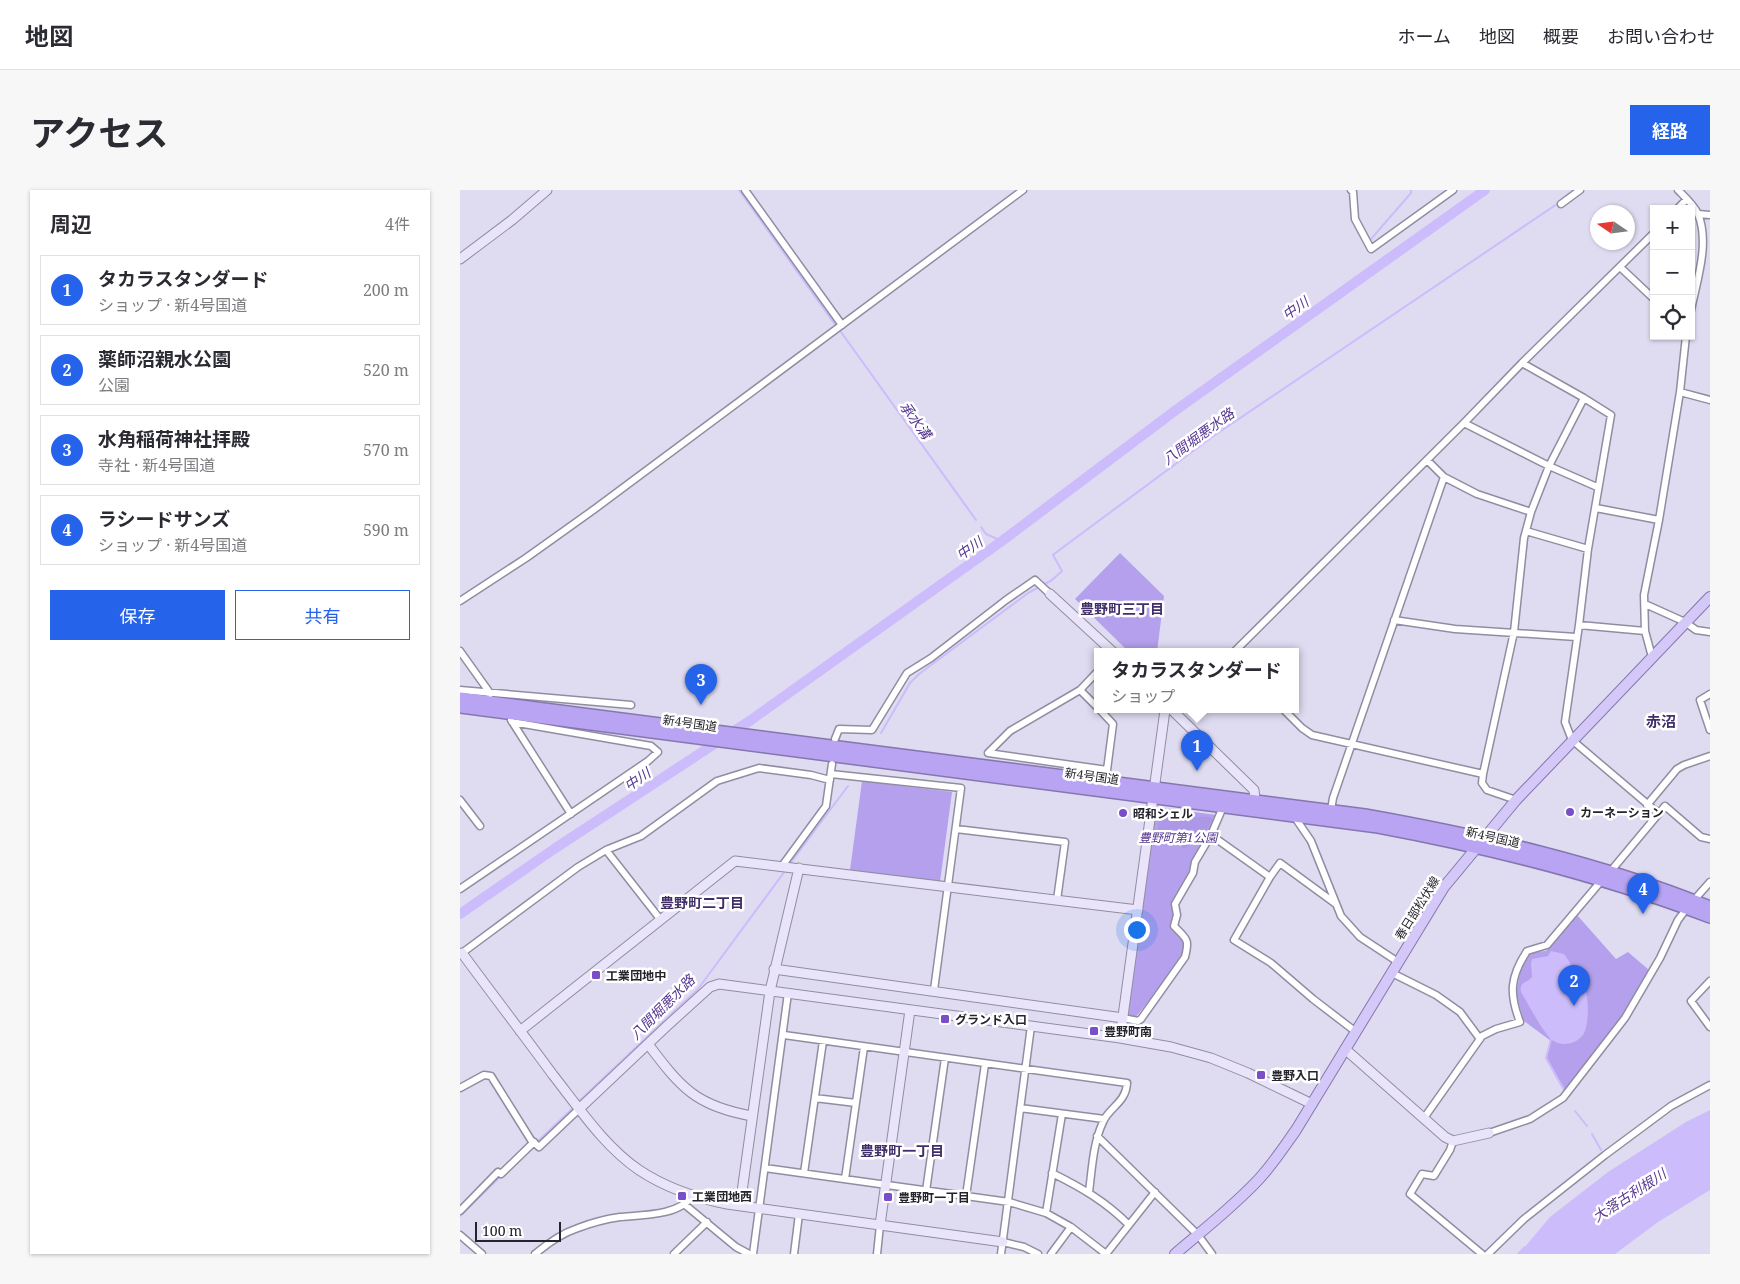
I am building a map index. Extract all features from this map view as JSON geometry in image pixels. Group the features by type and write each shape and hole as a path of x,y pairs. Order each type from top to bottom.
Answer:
{"highway":[{"name":"新4号国道","path":"460,698 489,697 662,724 802,742 1154,793 1223,807 1378,827 1606,876"},
{"name":"新4号国道","path":"460,707 509,718 649,731 789,750 1154,793 1255,800 1331,810 1484,838 1545,853 1606,876 1691,904 1710,906"},
{"name":"新4号国道","path":"1691,904 1710,917"}],"main road":[{"name":"春日部松伏線","path":"1175,1254 1228,1209 1260,1177 1296,1130 1444,887 1516,800 1710,597"}],"street":[{"path":"460,259 512,220 547,190"},
{"path":"745,190 842,325"},
{"path":"460,601 526,558 596,508 1023,190"},
{"path":"1351,190 1353,192 1355,219 1371,249 1453,190"},
{"path":"1561,204 1580,190"},
{"path":"1678,190 1698,214 1703,230 1704,240 1694,295"},
{"path":"1681,205 1687,199"},
{"path":"1698,214 1710,216"},
{"path":"1238,648 1650,237"},
{"path":"1620,267 1650,295"},
{"path":"1652,657 1646,631 1644,594 1659,520 1680,392 1686,340"},
{"path":"1522,363 1611,415 1597,487 1596,508 1588,549 1565,722 1572,740 1658,813"},
{"path":"1680,392 1710,400"},
{"path":"1516,800 1487,790 1482,784 1483,774 1514,632 1526,531 1531,512 1549,466 1584,398"},
{"path":"1464,423 1549,466 1597,487"},
{"path":"1427,460 1444,477 1477,494 1531,512"},
{"path":"1331,810 1333,798 1444,477"},
{"path":"1596,508 1659,520"},
{"path":"1526,531 1588,549"},
{"path":"835,739 839,729 872,730 907,673 938,653 1035,580 1109,648"},
{"path":"1644,604 1685,622 1696,630 1710,632"},
{"path":"1394,620 1447,628 1576,637"},
{"path":"1579,625 1646,631"},
{"path":"460,651 489,697"},
{"path":"1094,675 1080,690 1010,731 988,753 1107,770 1113,724 1103,713"},
{"path":"460,690 489,697 631,705"},
{"path":"1080,690 1094,704"},
{"path":"1710,694 1700,700 1710,730"},
{"path":"617,713 618,704"},
{"path":"1120,1038 1165,713"},
{"path":"1177,713 1254,790 1255,800"},
{"path":"1287,713 1308,733 1351,745 1483,774"},
{"path":"460,889 658,752 651,746 509,718"},
{"path":"509,718 571,814"},
{"path":"1647,805 1677,769 1710,756"},
{"path":"740,1206 770,991 790,867 826,806 832,764"},
{"path":"934,990 961,788 830,777 759,768 718,781 641,836 606,850 578,867 462,953 577,1106 605,1140 639,1170 672,1188 692,1196 740,1206 1003,1242 1024,1247 1038,1254"},
{"path":"460,800 480,826"},
{"path":"1424,1118 1482,1036 1496,1029 1520,1022 1514,1007 1512,993 1517,969 1527,951 1547,945 1665,806 1701,837 1710,840"},
{"path":"774,968 1138,1021 1185,957 1188,945 1187,939 1174,926 1177,915 1175,904 1193,873 1195,862 1211,835 1223,807"},
{"path":"1293,816 1312,841 1341,916 1360,937 1398,962"},
{"path":"956,829 1066,842 1057,900"},
{"path":"1211,835 1270,877"},
{"path":"606,850 660,919"},
{"path":"520,1031 732,862 739,861 790,867 1138,910"},
{"path":"1336,904 1280,863 1234,940 1271,963 1356,1032"},
{"path":"1345,1050 1445,1137 1453,1141 1489,1133 1530,1119 1564,1097 1625,1018 1660,958 1678,920 1710,882"},
{"path":"1392,973 1436,995 1460,1012 1480,1040"},
{"path":"1710,981 1691,1001 1710,1027"},
{"path":"460,1088 484,1075 491,1076 531,1140 539,1147 577,1106 715,984 1120,1038 1171,1047 1211,1058 1248,1073 1312,1104"},
{"path":"753,1254 784,1035 788,993"},
{"path":"877,1254 910,1010"},
{"path":"1001,1254 1031,1026"},
{"path":"784,1035 1128,1083 1127,1091 1115,1108 1104,1119 1098,1136 1089,1192"},
{"path":"804,1173 823,1041"},
{"path":"648,1044 669,1072 695,1096 721,1110 752,1116"},
{"path":"845,1179 864,1047"},
{"path":"926,1191 945,1058"},
{"path":"966,1196 985,1064"},
{"path":"1488,1254 1524,1219 1605,1155 1671,1106 1710,1085"},
{"path":"815,1098 856,1103"},
{"path":"1020,1108 1104,1119"},
{"path":"1046,1213 1062,1114"},
{"path":"1098,1136 1198,1235 1212,1254"},
{"path":"1453,1141 1450,1150 1434,1176 1422,1174 1410,1194 1482,1254"},
{"path":"460,1211 498,1172 501,1174 535,1144"},
{"path":"765,1168 1009,1202 1046,1213 1071,1227 1106,1254 1156,1192"},
{"path":"1052,1173 1089,1192 1113,1208 1129,1225"},
{"path":"536,1254 557,1238 577,1228 619,1218 648,1216 668,1211 684,1204 692,1196"},
{"path":"684,1204 736,1247 749,1254"},
{"path":"794,1254 800,1214"},
{"path":"674,1254 707,1222"},
{"path":"1051,1254 1071,1227"},
{"path":"460,1235 482,1254"}],"green space":[{"path":"1120,553 1164,596 1158,648 1125,648 1075,599"},
{"path":"862,781 952,792 940,882 850,870"},
{"name":"豊野町第1公園","path":"1163,808 1217,815 1190,872 1172,903 1174,915 1171,926 1185,941 1185,949 1179,963 1135,1018 1127,1017 1156,813"},
{"path":"1166,812 1213,818 1202,839 1196,835 1193,836 1191,845 1183,849 1177,839 1172,838 1168,832 1164,836 1159,835 1160,816"},
{"path":"1577,915 1616,959 1628,952 1649,970 1623,1017 1566,1092 1547,1058 1551,1041 1524,1021 1516,994 1521,968 1526,956 1534,952 1546,951"}],"water":[{"path":"1551,951 1564,954 1574,969 1573,974 1576,981 1583,983 1587,994 1588,1017 1585,1030 1579,1039 1568,1044 1557,1042 1549,1037 1521,992 1522,984 1532,977 1532,959 1548,956"},
{"name":"大落古利根川","path":"1710,1110 1710,1190 1658,1222 1615,1254 1519,1254 1550,1217 1608,1172 1686,1122"}],"waterway":[{"name":"承水溝","path":"739,190 836,326"},
{"path":"1371,239 1411,193 1411,190"},
{"name":"中川","path":"460,914 554,849 751,720 1002,541 1176,410 1485,190"},
{"name":"八間堀悪水路","path":"881,733 910,683 919,674 1028,593 1052,580 1062,571 1053,555 1058,551 1212,437 1560,202"},
{"path":"846,318 990,211"},
{"name":"承水溝","path":"841,332 976,520"},
{"name":"承水溝","path":"981,527 986,534 1002,541"},
{"name":"八間堀悪水路","path":"789,865 848,786"},
{"name":"八間堀悪水路","path":"577,1103 698,989 785,871"},
{"path":"1551,1039 1546,1058 1565,1092"},
{"name":"八間堀悪水路","path":"536,1143 574,1107"},
{"path":"1575,1111 1587,1126"},
{"path":"1592,1134 1601,1150"},
{"name":"八間堀悪水路","path":"460,1216 501,1176"},
{"path":"1518,1254 1525,1247"}],"place":[{"name":"水角稲荷神社拝殿","path":"701,705"},
{"name":"タカラスタンダード","path":"1197,771"},
{"name":"カーネーション","path":"1570,812"},
{"name":"昭和シェル","path":"1123,813"},
{"name":"ラシードサンズ","path":"1643,914"},
{"name":"工業団地中","path":"596,975"},
{"name":"薬師沼親水公園","path":"1574,1006"},
{"name":"グランド入口","path":"945,1019"},
{"name":"豊野町南","path":"1094,1031"},
{"name":"豊野入口","path":"1261,1075"},
{"name":"工業団地西","path":"682,1196"},
{"name":"豊野町一丁目","path":"888,1197"}],"district":[{"name":"豊野町三丁目","path":"1122,608"},
{"name":"赤沼","path":"1661,721"},
{"name":"豊野町二丁目","path":"702,902"},
{"name":"豊野町一丁目","path":"902,1150"}]}
